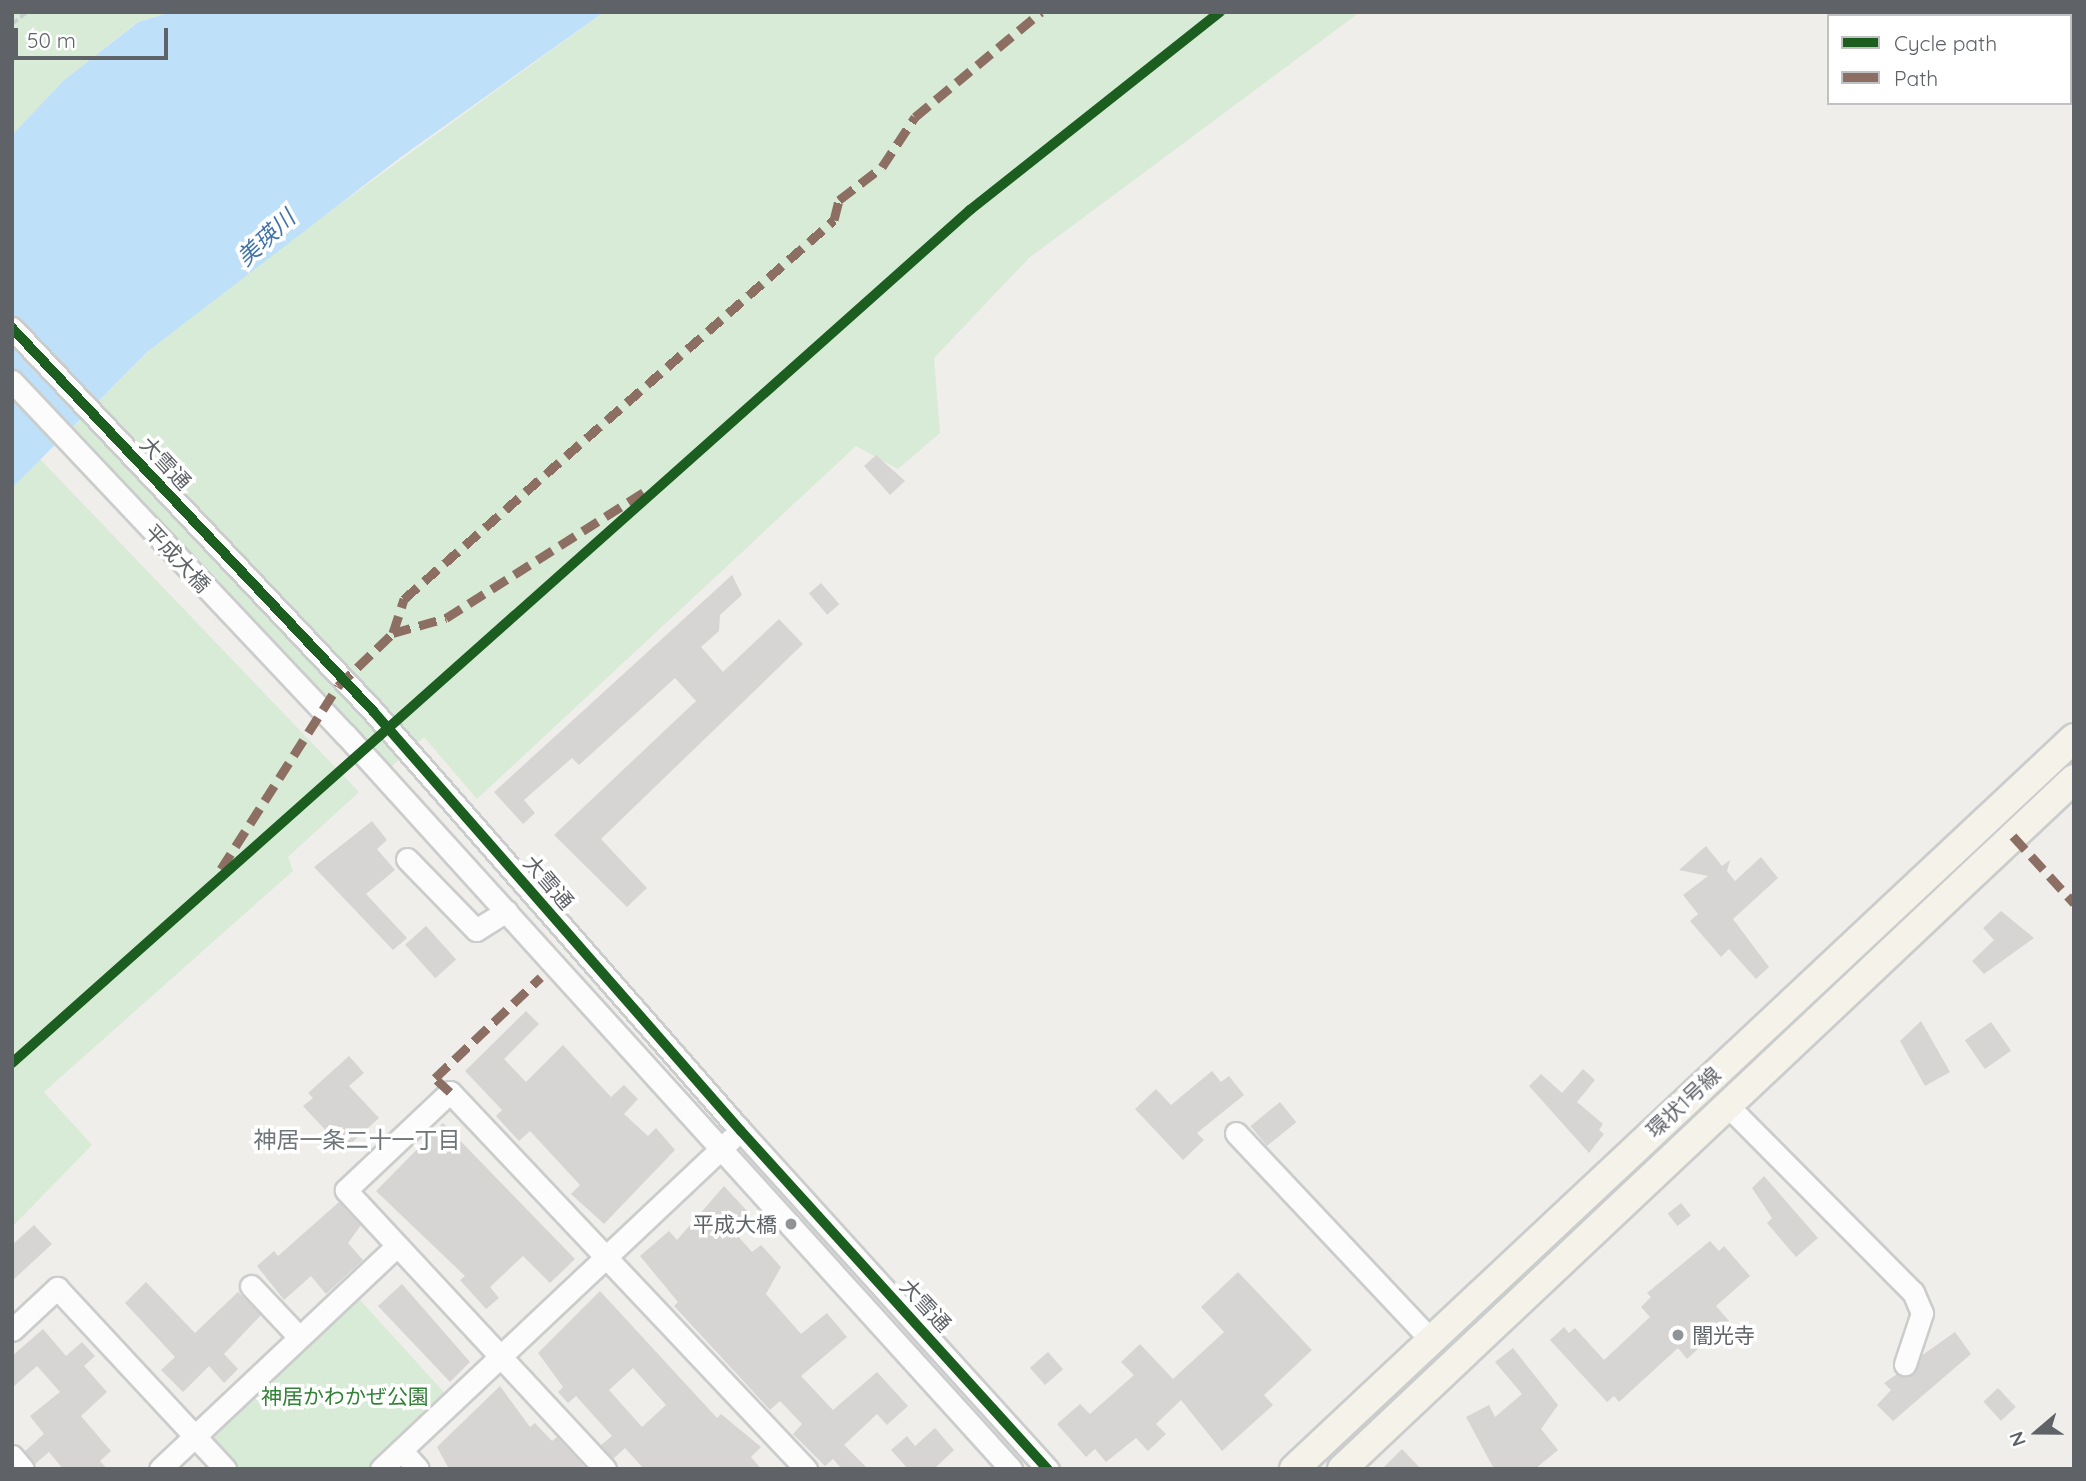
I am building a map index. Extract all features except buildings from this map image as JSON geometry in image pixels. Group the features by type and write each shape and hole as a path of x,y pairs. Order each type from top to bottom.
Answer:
{"main road":[{"name":"環状1号線","path":"1294,1469 2074,738"},
{"name":"環状1号線","path":"1342,1469 2074,779"}],"street":[{"name":"大雪通","path":"12,328 373,711 741,1131 1041,1466"},
{"name":"平成大橋","path":"12,382 345,734 507,911"},
{"path":"407,859 476,930 507,911 1011,1469"},
{"path":"606,1469 346,1190 450,1092 806,1469"},
{"path":"1727,1105 1913,1292 1922,1312 1905,1364"},
{"path":"382,1469 741,1131"},
{"path":"1236,1133 1430,1339"},
{"path":"160,1469 397,1246"},
{"path":"251,1286 299,1337"},
{"path":"12,1330 57,1288 225,1469"},
{"path":"401,1450 418,1469"},
{"path":"12,1456 23,1469"}],"path":[{"path":"12,24 27,12"}],"green space":[{"path":"12,12 171,12 137,22 63,81 12,135"},
{"path":"604,12 1360,12 1029,258 934,358 940,433 898,469 856,446 477,799 424,737 391,767 73,427 147,352 251,269"},
{"path":"40,459 359,792 288,857 293,871 44,1092 92,1145 12,1227 12,488"},
{"name":"神居かわかぜ公園","path":"350,1289 452,1401 382,1469 225,1469 196,1436"}],"water":[{"name":"美瑛川","path":"171,12 604,12 401,157 147,352 12,488 12,135 63,81 138,22"}],"marked path":[{"path":"393,633 404,599 834,220 839,200 882,167 915,117 1041,12"},
{"path":"221,869 338,686 393,633 446,618 645,491"},
{"path":"2013,836 2074,903"},
{"path":"450,1092 435,1078 541,977"}],"cycle path":[{"path":"12,1063 970,210 1220,12"},
{"path":"12,328 373,711 741,1131 1048,1469"}],"place":[{"name":"平成大橋","path":"791,1224"},
{"name":"闇光寺","path":"1678,1335"}],"district":[{"name":"神居一条二十一丁目","path":"357,1140"}]}
